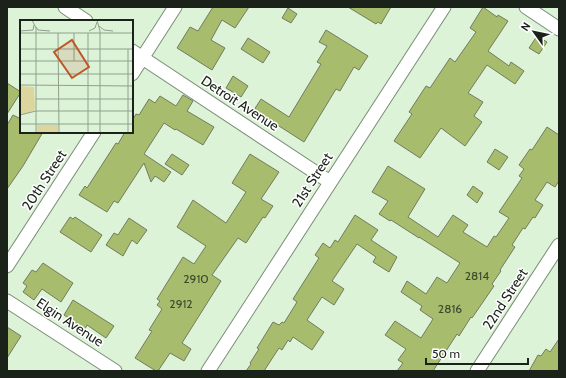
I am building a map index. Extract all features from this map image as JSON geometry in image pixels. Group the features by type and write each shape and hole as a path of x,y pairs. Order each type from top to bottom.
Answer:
{"street":[{"path":"65,7 84,20"},
{"path":"133,70 137,55 175,7"},
{"name":"21st Street","path":"208,371 444,7"},
{"path":"526,7 559,29"},
{"name":"Detroit Avenue","path":"137,55 330,182"},
{"name":"20th Street","path":"7,266 93,133"},
{"name":"22nd Street","path":"477,371 559,245"},
{"name":"Elgin Avenue","path":"7,301 115,371"}],"building":[{"path":"213,7 249,7 235,28 222,20 211,40 225,48 212,70 177,48 190,27 198,31"},
{"path":"348,7 391,7 381,24 378,22 376,24"},
{"path":"483,7 497,17 498,15 508,21 488,51 509,66 511,62 524,71 515,84 487,65 468,93 483,102 474,116 482,122 465,146 441,128 420,158 394,141 412,114 409,112 426,86 430,88 450,58 455,62 476,32 470,28"},
{"path":"288,8 297,14 291,23 282,18"},
{"path":"326,30 368,56 359,70 354,67 340,91 336,89 304,142 254,110 261,99 289,117 321,64 317,62 327,46 319,42"},
{"path":"537,36 547,42 539,54 529,48"},
{"path":"248,38 270,52 263,63 241,49"},
{"path":"233,76 248,86 241,97 226,88"},
{"path":"7,83 20,91 20,94 7,114"},
{"path":"183,95 193,101 187,111 214,127 203,145 164,123 144,154 171,172 164,182 155,176 151,182 144,163 118,203 114,201 107,212 79,195 85,186 87,188 116,143 118,144 124,133 133,133 133,119 136,114 139,115 149,99 155,103 160,96 176,106"},
{"path":"13,115 20,118 20,133 42,133 23,166 7,189 7,125"},
{"path":"547,127 559,135 559,181 555,187 547,182 535,200 543,205 535,218 533,217 525,229 523,228 512,245 515,247 492,284 494,286 459,336 457,334 433,371 397,371 403,363 398,360 406,349 385,335 395,321 421,338 433,319 420,310 422,306 401,292 407,281 426,294 437,277 447,283 460,263 379,214 388,201 372,192 388,166 425,189 408,217 438,237 453,215 468,225 463,232 487,247 509,218 499,212 522,178 519,176 524,169 519,165 530,149 532,150"},
{"path":"495,149 508,157 499,170 487,162"},
{"path":"172,154 189,165 182,175 165,164"},
{"path":"250,154 279,172 261,199 273,206 265,218 263,217 246,243 238,238 212,275 221,281 182,343 191,349 184,361 170,353 158,371 156,371 135,358 152,331 149,330 162,309 157,305 160,301 157,299 183,257 194,264 206,246 177,227 193,200 226,223 246,192 232,183"},
{"path":"473,186 483,193 477,203 467,195"},
{"path":"355,215 378,230 371,240 397,257 389,272 373,262 376,257 357,244 332,281 344,289 334,305 322,297 307,320 324,332 312,350 293,337 290,342 288,340 282,350 279,348 264,371 246,371 259,349 257,348 273,322 279,325 282,322 284,323 297,302 293,299 319,258 315,255 323,243 330,248 335,240 338,242"},
{"path":"70,217 73,219 75,217 102,235 91,252 60,232"},
{"path":"129,218 147,230 137,244 132,240 123,256 106,245 114,233 118,235"},
{"path":"43,263 73,283 61,302 42,289 34,300 23,292 27,286 23,283 32,270 36,272"},
{"path":"73,300 114,326 106,338 87,325 85,329 64,315"},
{"path":"7,327 21,336 7,358"},
{"path":"559,339 559,371 529,371 538,355 541,356 546,349 550,352"}]}
